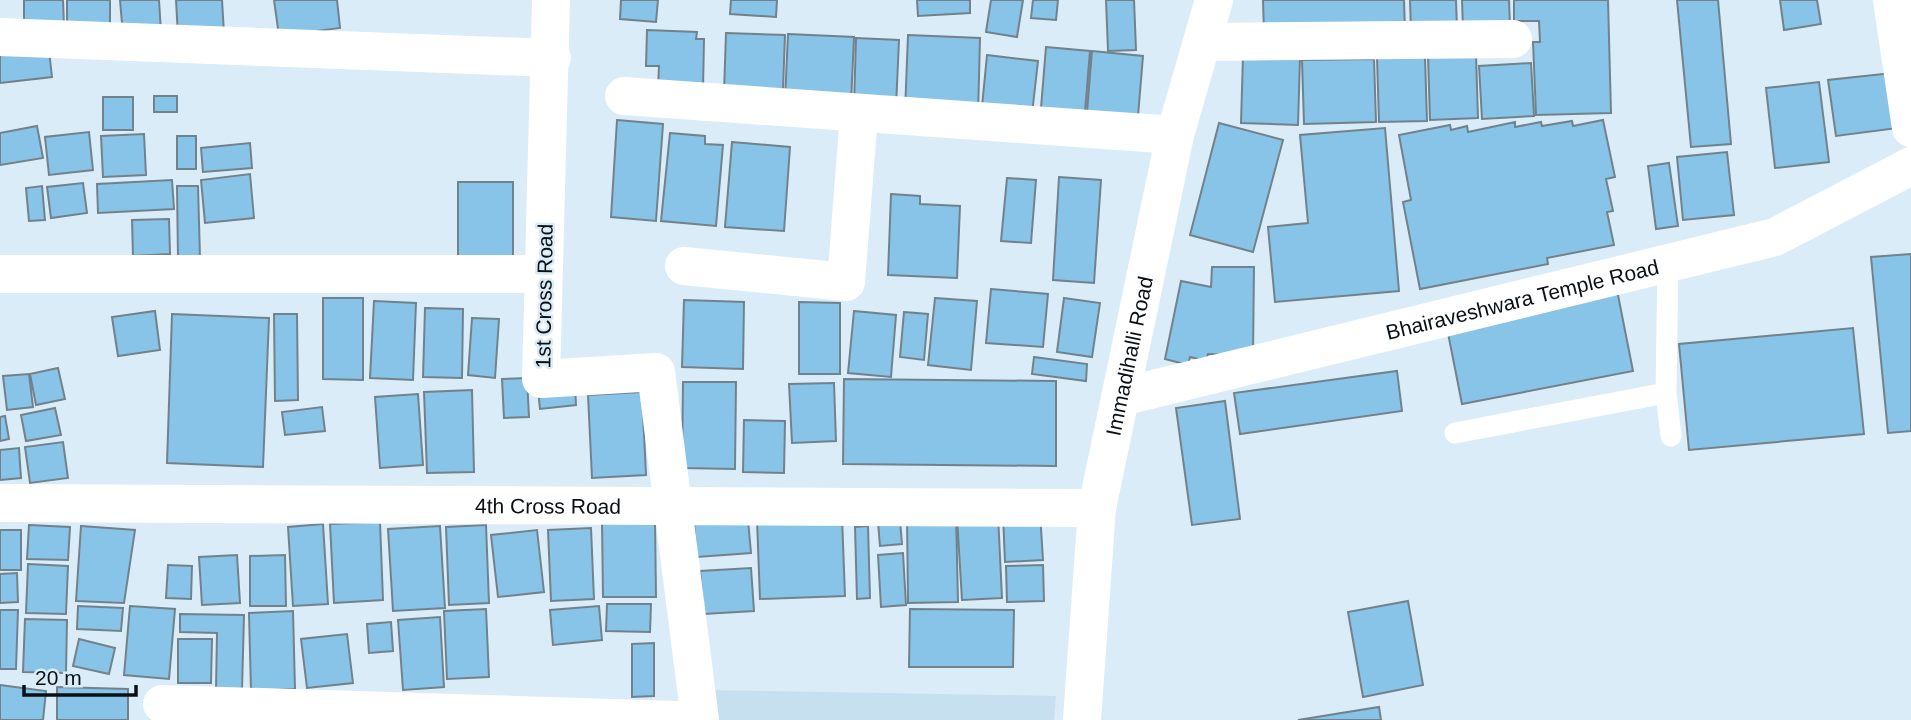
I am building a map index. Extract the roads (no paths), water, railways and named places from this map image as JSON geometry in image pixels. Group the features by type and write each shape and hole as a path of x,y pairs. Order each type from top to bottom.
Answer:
{"street":[{"name":"1st Cross Road","path":"551,0 552,58 541,379 656,372 700,720"},
{"name":"Immadihalli Road","path":"1082,720 1097,508 1175,135 1205,42 1214,0"},
{"path":"1892,0 1911,128"},
{"path":"0,37 552,58"},
{"path":"1205,42 1513,39"},
{"path":"624,96 859,115 1175,135"},
{"path":"684,266 846,282 859,115"},
{"name":"Bhairaveshwara Temple Road","path":"1121,397 1775,237 1911,166"},
{"path":"0,266 0,274 543,274"},
{"name":"4th Cross Road","path":"0,502 1097,508"},
{"path":"162,704 677,720"}],"lane":[{"path":"1668,262 1667,393 1671,436"},
{"path":"1455,433 1667,393"}]}
